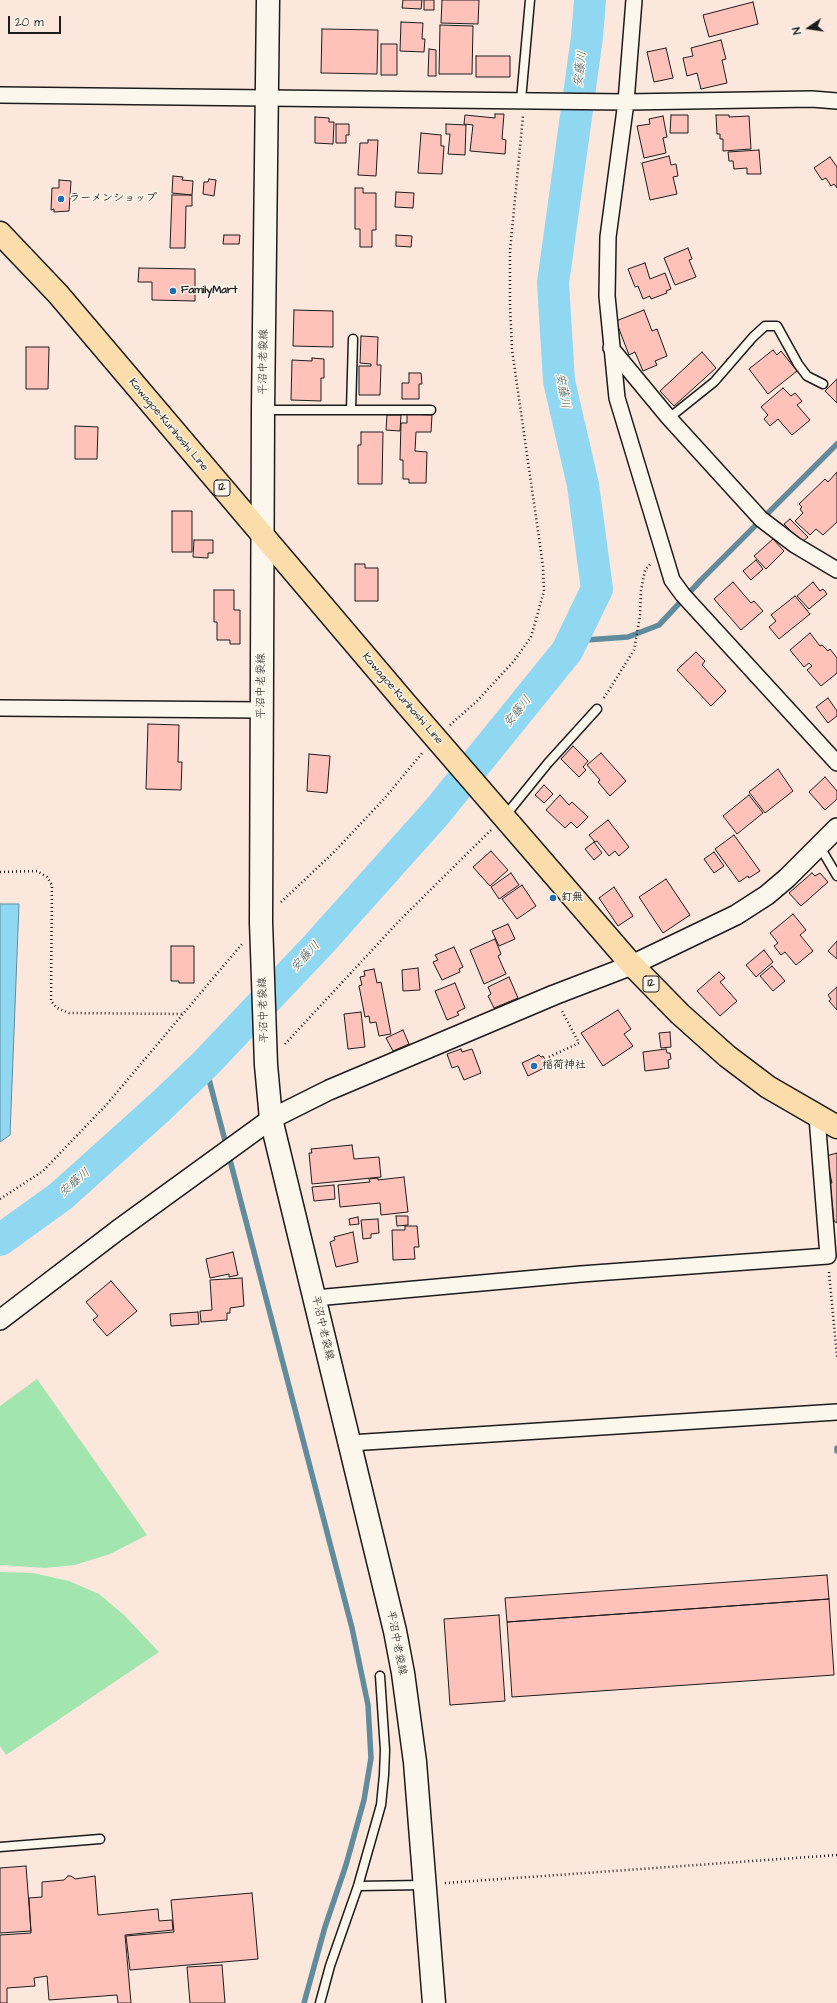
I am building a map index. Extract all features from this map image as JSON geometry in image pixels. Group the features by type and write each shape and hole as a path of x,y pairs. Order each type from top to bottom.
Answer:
{"main road":[{"name":"平沼中老袋線","path":"268,0 262,536 261,928 266,1062 271,1119 395,1631 403,1673 415,1762 434,2003"},
{"name":"Kawagoe-Kurihashi Line","path":"0,233 58,294 262,536 632,965 680,1014 727,1056 768,1087 817,1117 837,1127"}],"street":[{"path":"634,0 608,237 607,296 617,398 672,580 683,595 837,763"},
{"path":"0,95 623,102 812,99 837,101"},
{"path":"611,348 669,418 761,519 795,545 837,570"},
{"path":"0,708 262,710"},
{"path":"0,1320 118,1230 271,1119 329,1090 554,995 632,965 736,915 777,887 820,847 837,828"},
{"path":"315,1298 581,1274 828,1256 817,1117"},
{"path":"350,1443 837,1412"}],"lane":[{"path":"525,100 530,0"},
{"path":"669,418 714,382 753,337 765,326 777,326 798,364 807,376 823,384"},
{"path":"351,410 353,339"},
{"path":"263,410 431,410"},
{"path":"500,812 548,763 597,708"},
{"path":"820,847 837,876"},
{"path":"320,2003 332,1958 358,1886 381,1805 384,1776 380,1676"},
{"path":"0,1847 100,1839"},
{"path":"358,1886 425,1885"}],"path":[{"path":"0,1199 43,1171 107,1104 183,1014 261,928 438,741 477,702 514,661 531,637 544,591 543,566 512,350 510,306 510,250 525,100"},
{"path":"597,708 634,650 640,616 641,591 646,570 662,547"},
{"path":"266,1062 500,812"},
{"path":"0,872 37,872 47,876 52,885 51,1001 57,1008 69,1013 183,1014"},
{"path":"549,1057 579,1043 554,995"},
{"path":"828,1256 837,1357"},
{"path":"425,1885 837,1855"}],"green space":[{"path":"37,1379 147,1535 110,1554 75,1565 45,1568 0,1565 0,1406"},
{"path":"0,1572 33,1573 69,1581 99,1594 124,1615 159,1652 6,1755 0,1746"}],"water":[{"path":"0,904 19,904 10,1135 0,1142"}],"building":[{"path":"403,0 422,0 421,9 402,8"},
{"path":"424,0 434,0 434,10 424,10"},
{"path":"442,0 479,0 478,24 441,23"},
{"path":"753,2 758,24 709,37 703,15"},
{"path":"401,22 423,23 422,39 425,39 424,52 400,51"},
{"path":"440,25 473,26 472,74 439,74"},
{"path":"322,29 378,30 377,74 321,73"},
{"path":"721,40 726,59 722,60 727,83 701,89 697,73 687,76 683,58 693,56 691,48"},
{"path":"381,44 397,44 397,75 381,75"},
{"path":"666,48 673,78 654,82 647,52"},
{"path":"429,49 436,50 436,76 428,76"},
{"path":"476,56 510,56 510,77 476,77"},
{"path":"495,114 504,114 502,139 506,140 505,154 470,151 473,125 464,124 465,115 495,118"},
{"path":"671,115 688,115 688,133 670,133"},
{"path":"716,115 729,115 729,117 749,116 751,149 723,151 723,139 720,139 720,134 717,134"},
{"path":"663,116 667,137 663,138 666,153 644,158 637,126 650,124 649,119"},
{"path":"315,117 329,118 329,122 334,122 333,144 315,143"},
{"path":"336,124 349,124 349,135 346,135 346,143 336,143"},
{"path":"446,124 466,125 465,155 448,154 450,134 446,134"},
{"path":"421,133 441,135 441,146 444,146 442,174 418,173"},
{"path":"368,140 378,140 376,176 358,175 360,143 368,143"},
{"path":"759,150 761,174 747,174 747,168 734,169 733,161 729,161 728,152"},
{"path":"669,156 671,165 676,164 678,176 673,177 677,194 650,200 642,163"},
{"path":"830,157 837,167 837,188 834,184 831,186 826,178 822,180 814,168"},
{"path":"173,176 183,177 182,180 193,181 192,195 172,193"},
{"path":"209,179 216,180 214,196 203,194 204,182 208,182"},
{"name":"ラーメンショップ","path":"59,180 71,181 69,211 54,212 54,209 51,210 52,188 59,188"},
{"path":"355,188 363,188 363,193 376,193 376,230 372,230 372,247 360,247 360,229 355,229"},
{"path":"396,192 414,193 413,208 395,207"},
{"path":"172,195 192,195 192,206 186,206 185,248 170,248"},
{"path":"224,235 240,235 239,244 223,244"},
{"path":"396,235 412,236 411,247 396,246"},
{"path":"688,248 692,259 689,260 696,277 675,285 664,258"},
{"path":"645,263 650,279 665,273 671,289 666,291 667,293 651,299 650,296 643,299 638,286 635,287 628,269"},
{"name":"FamilyMart","path":"139,268 195,269 195,301 152,300 152,282 138,282"},
{"path":"294,310 333,311 333,347 293,346"},
{"path":"644,310 652,331 657,329 667,356 655,361 657,365 643,371 635,352 629,355 616,321"},
{"path":"361,336 378,337 377,365 381,365 380,395 359,395 359,366 371,366 371,364 360,363"},
{"path":"26,347 49,347 48,389 26,389"},
{"path":"773,350 777,355 781,351 797,371 768,394 749,369"},
{"path":"702,352 716,368 674,406 660,391"},
{"path":"312,358 324,359 324,378 321,378 321,401 291,400 292,360 312,361"},
{"path":"409,373 421,373 422,384 419,384 419,399 402,399 402,383 409,383"},
{"path":"837,379 837,403 825,391"},
{"path":"783,388 791,396 795,393 802,401 797,405 810,420 792,435 778,419 770,426 764,419 768,415 761,407"},
{"path":"407,414 432,415 431,432 416,432 415,451 427,452 426,483 409,483 409,479 403,479 403,460 400,460 401,423 407,423"},
{"path":"387,415 401,415 400,431 386,430"},
{"path":"75,426 98,427 97,459 75,459"},
{"path":"361,432 383,432 382,484 358,484 358,445 361,445"},
{"path":"837,472 837,522 823,535 816,529 810,535 795,521 803,513 800,509 802,507 799,504 825,479 828,482"},
{"path":"172,511 192,511 192,552 172,552"},
{"path":"790,519 808,537 802,542 784,524"},
{"path":"773,539 784,551 766,569 754,556"},
{"path":"194,540 213,540 213,553 208,553 208,558 193,557"},
{"path":"756,560 763,569 751,580 743,571"},
{"path":"355,564 365,564 365,568 378,568 378,601 355,601"},
{"path":"733,582 751,603 754,601 763,611 741,630 714,599"},
{"path":"813,582 820,591 823,589 827,594 809,609 797,596"},
{"path":"214,590 234,590 234,610 240,610 240,644 230,644 230,640 217,640 217,622 214,622"},
{"path":"795,596 810,614 779,639 769,627 776,621 771,615"},
{"path":"810,633 820,646 822,645 828,651 830,649 837,658 837,673 821,686 807,670 812,666 809,663 804,667 790,650"},
{"path":"696,652 705,661 702,665 726,691 711,706 677,670"},
{"path":"828,698 837,711 837,716 828,723 816,707"},
{"path":"148,724 179,725 178,762 182,762 181,790 146,789"},
{"path":"573,746 588,761 583,767 586,770 579,777 561,759"},
{"path":"601,753 626,781 610,796 598,782 600,780 587,765"},
{"path":"309,754 330,756 327,793 307,791"},
{"path":"778,769 793,791 765,813 749,792"},
{"path":"825,777 837,791 837,799 825,810 809,792"},
{"path":"544,785 553,794 544,803 535,795"},
{"path":"560,795 569,805 572,802 588,817 577,828 571,822 565,828 546,810"},
{"path":"749,795 763,813 737,834 723,816"},
{"path":"608,820 629,847 619,856 615,851 609,856 597,841 595,842 589,835"},
{"path":"734,835 760,871 739,882 715,849"},
{"path":"594,842 602,853 594,860 585,849"},
{"path":"491,851 508,870 490,886 473,867"},
{"path":"714,852 724,866 714,873 704,859"},
{"path":"511,873 519,885 499,899 491,887"},
{"path":"812,873 815,876 820,873 828,882 801,906 789,893"},
{"path":"666,879 690,915 663,933 639,897"},
{"path":"522,885 536,906 517,919 502,899"},
{"path":"614,887 633,916 618,926 599,898"},
{"path":"793,914 806,930 800,935 813,951 796,965 785,952 781,955 774,946 778,943 770,933"},
{"path":"508,924 515,939 499,946 492,931"},
{"path":"495,939 501,954 498,956 506,974 484,984 470,950"},
{"path":"837,941 837,959 828,951"},
{"path":"171,946 194,946 194,983 179,983 179,981 171,981"},
{"path":"454,947 463,967 459,969 460,972 442,980 433,962 438,960 435,955"},
{"path":"764,950 773,962 756,977 746,965"},
{"path":"772,966 785,981 773,991 760,976"},
{"path":"418,968 420,990 403,991 402,970"},
{"path":"374,969 377,983 381,982 391,1034 379,1036 376,1022 370,1023 369,1016 365,1017 359,986 362,985 360,977 365,976 364,971"},
{"path":"719,972 725,978 720,982 737,1001 720,1016 697,991"},
{"path":"509,977 518,998 494,1008 488,996 491,994 488,987"},
{"path":"455,983 465,1008 457,1012 459,1015 447,1020 435,991"},
{"path":"837,987 837,1010 829,1001 831,999 828,995"},
{"path":"618,1010 631,1029 624,1034 633,1046 603,1066 581,1033"},
{"path":"361,1012 365,1047 348,1049 344,1014"},
{"path":"403,1030 409,1044 393,1051 386,1038"},
{"path":"670,1032 671,1047 661,1048 659,1033"},
{"path":"461,1049 462,1052 472,1049 481,1073 464,1080 458,1066 452,1068 447,1054"},
{"path":"666,1049 667,1053 670,1053 671,1059 668,1060 669,1068 645,1071 643,1052"},
{"name":"稲荷神社","path":"539,1055 541,1057 543,1056 547,1063 544,1064 546,1067 528,1076 522,1063"},
{"path":"352,1145 354,1159 379,1157 381,1177 312,1184 309,1153 312,1153 311,1149"},
{"path":"837,1153 837,1223 834,1221 830,1183 832,1183 826,1156"},
{"path":"404,1177 408,1212 381,1215 380,1203 340,1207 338,1185 370,1182 369,1179 378,1178 378,1180"},
{"path":"334,1185 335,1199 314,1201 312,1187"},
{"path":"396,1216 408,1216 408,1225 397,1226"},
{"path":"358,1217 359,1224 350,1225 349,1219"},
{"path":"378,1219 379,1233 371,1234 371,1238 363,1239 361,1220"},
{"path":"405,1226 417,1226 419,1247 414,1247 415,1259 393,1260 392,1230 405,1230"},
{"path":"353,1232 358,1262 336,1267 330,1242 335,1240 334,1237"},
{"path":"233,1252 238,1275 229,1277 229,1274 210,1278 206,1259"},
{"path":"242,1278 244,1306 230,1308 230,1313 227,1313 227,1320 201,1322 200,1311 212,1310 210,1280"},
{"path":"111,1281 137,1311 107,1336 93,1320 98,1316 86,1302"},
{"path":"198,1312 199,1324 171,1326 170,1314"},
{"path":"827,1575 829,1599 507,1622 505,1598"},
{"path":"829,1599 834,1675 512,1697 507,1622"},
{"path":"499,1615 505,1701 450,1705 444,1619"},
{"path":"26,1866 31,1931 0,1933 0,1868"},
{"path":"68,1876 75,1879 95,1876 98,1915 158,1909 159,1921 172,1920 173,1930 125,1935 131,2003 118,2003 117,1995 49,2000 47,1976 34,1978 35,1986 7,1988 7,2003 0,2003 0,1935 31,1933 29,1898 42,1897 42,1882 64,1880"},
{"path":"252,1893 258,1959 130,1970 126,1936 174,1932 171,1900"},
{"path":"222,1965 225,2003 190,2003 187,1967"}],"waterway":[{"name":"安藤川","path":"0,1240 61,1196 160,1107 205,1064 317,946 436,813 567,651 597,589 583,485 559,381 553,283 587,37 590,0"},
{"path":"572,641 628,637 659,625 701,580 837,444"},
{"path":"205,1064 352,1628 368,1705 371,1758 364,1800 346,1865 325,1927 304,2003"}],"place":[{"name":"ラーメンショップ","path":"61,199"},
{"name":"FamilyMart","path":"173,291"},
{"name":"釘無","path":"553,898"},
{"name":"稲荷神社","path":"534,1066"}]}
